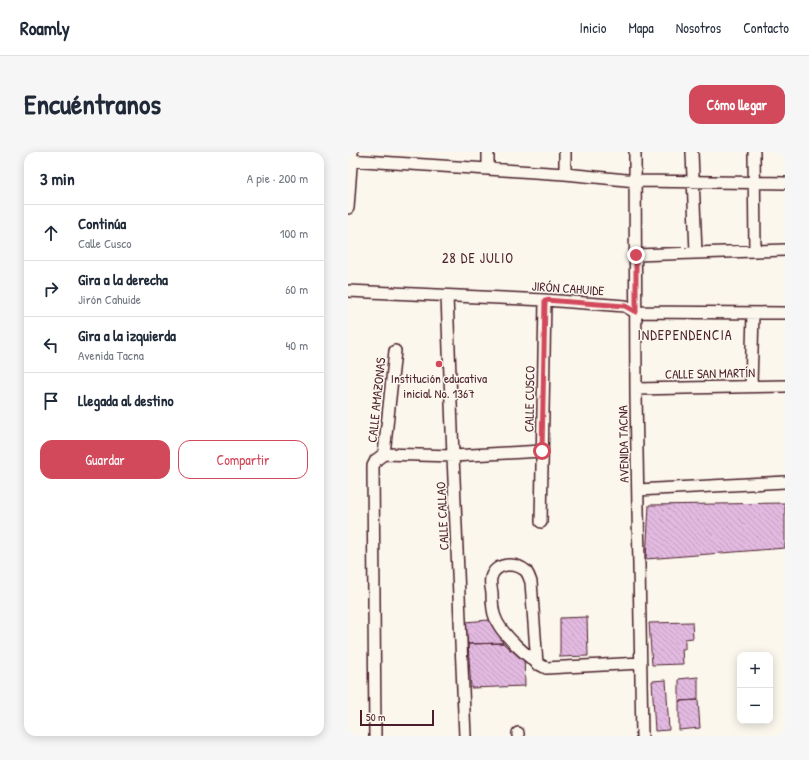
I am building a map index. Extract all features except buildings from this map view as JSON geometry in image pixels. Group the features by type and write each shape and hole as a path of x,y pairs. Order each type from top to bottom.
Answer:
{"street":[{"path":"488,152 488,169"},
{"path":"565,152 565,174"},
{"name":"AVENIDA TACNA","path":"635,152 636,389 642,736"},
{"path":"692,152 696,253"},
{"path":"754,152 756,251"},
{"path":"348,208 350,157 636,181 785,183"},
{"path":"636,255 785,250"},
{"name":"JIRÓN CAHUIDE","path":"348,291 545,300 625,306 636,312 785,313"},
{"name":"CALLE CALLAO","path":"448,296 453,456 466,736"},
{"name":"CALLE CUSCO","path":"541,522 545,300"},
{"path":"751,386 753,313"},
{"name":"CALLE AMAZONAS","path":"375,736 373,466 376,460 384,454 395,351"},
{"name":"CALLE SAN MARTÍN","path":"636,389 785,386"},
{"path":"384,454 453,456 542,451"},
{"path":"638,490 785,482"},
{"path":"537,664 531,582 526,572 515,564 504,565 496,570 491,577 493,611 495,619 510,639 537,664 546,668 640,663"}],"place":[{"name":"Institución educativa inicial No. 1367","path":"439,364"}],"district":[{"name":"28 DE JULIO","path":"478,258"},
{"name":"INDEPENDENCIA","path":"685,335"}],"route":[{"path":"542,451 545,300 625,306 636,312 636,255"}]}
